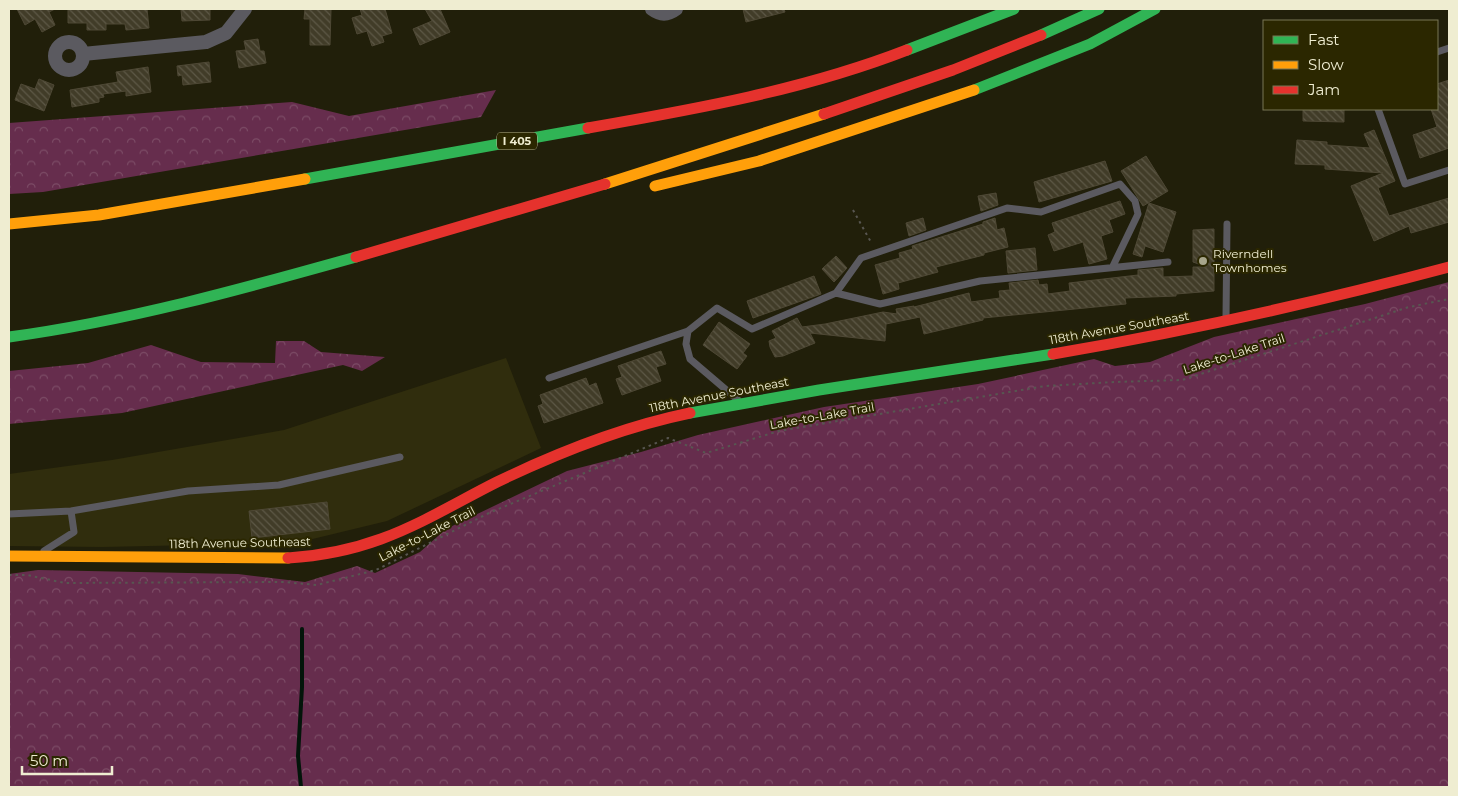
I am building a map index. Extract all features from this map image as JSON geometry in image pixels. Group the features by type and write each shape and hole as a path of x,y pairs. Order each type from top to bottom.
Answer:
{"main road":[{"name":"I 405","path":"9,224 99,215 658,116 784,90 892,56 1014,9"},
{"path":"9,337 100,323 184,304 395,247 668,165 881,96 972,64 1066,25 1099,9"},
{"path":"645,189 759,160 984,87 1090,44 1155,9"},
{"path":"395,247 550,212"},
{"name":"118th Avenue Southeast","path":"9,556 273,559 333,553 382,539 511,475 597,439 658,420 741,402 1040,356 1226,321 1449,267"}],"street":[{"path":"83,54 206,42 226,34 245,9"},
{"path":"652,9 664,14 676,9"}],"lane":[{"path":"1378,110 1405,184 1449,170"},
{"path":"549,378 688,331 717,308 752,329 836,292 862,258 1006,208 1041,212 1120,184 1135,201 1138,214 1113,266"},
{"path":"1226,321 1227,224"},
{"path":"836,292 880,304 980,281 1113,266 1168,262"},
{"path":"688,331 686,344 690,359 741,402"},
{"path":"9,514 71,511 188,492 279,485 400,457"},
{"path":"36,556 74,532 71,511"}],"path":[{"path":"853,210 876,253"},
{"name":"Lake-to-Lake Trail","path":"9,575 27,575 65,584 284,582 317,585 376,570 489,514 668,438 706,453 779,431 1045,386 1182,380 1409,307 1449,298"}],"shaded area":[{"path":"506,358 541,448 387,521 296,543 102,547 9,546 9,474 112,460 284,430"}],"green space":[{"path":"496,90 481,117 43,192 9,194 9,123 292,102 349,116"},
{"path":"1449,282 1449,787 9,787 9,574 38,570 238,574 305,582 357,566 375,573 420,552 446,529 567,471 698,435 824,407 978,384 1094,359 1115,366 1150,362 1214,337 1365,304"},
{"path":"276,341 304,341 321,352 385,357 362,371 343,365 122,413 9,424 9,371 88,363 151,345 201,362 275,363"}],"building":[{"path":"17,9 55,9 49,12 55,25 42,32 35,19 25,25"},
{"path":"68,9 147,9 149,28 126,30 125,24 106,24 106,30 87,30 87,23 68,23"},
{"path":"181,9 210,9 210,20 182,21"},
{"path":"305,9 331,9 330,45 310,45 310,19 304,19"},
{"path":"360,9 385,9 392,33 382,36 384,42 372,46 367,31 357,34 352,18 362,15"},
{"path":"425,9 440,9 450,32 420,45 413,29 432,21"},
{"path":"743,9 784,9 785,12 746,22"},
{"path":"258,39 260,51 264,51 266,63 239,68 236,51 246,50 244,41"},
{"path":"209,62 211,82 183,85 182,75 178,76 177,66"},
{"path":"148,67 151,92 126,96 126,91 103,94 104,97 99,98 99,102 72,107 70,90 118,82 116,72"},
{"path":"39,79 54,85 44,111 15,100 21,84 35,89"},
{"path":"1449,80 1449,148 1420,158 1413,135 1437,127 1431,110 1438,110 1438,84"},
{"path":"1303,110 1344,110 1344,122 1303,121"},
{"path":"1374,130 1395,181 1378,188 1389,216 1449,198 1449,222 1411,233 1409,226 1374,241 1351,186 1383,173 1325,169 1325,165 1295,164 1297,140 1327,142 1327,145 1370,148 1364,134"},
{"path":"1146,156 1168,191 1143,206 1121,171"},
{"path":"1105,161 1112,181 1039,202 1034,182"},
{"path":"996,193 998,205 981,211 978,196"},
{"path":"1120,201 1125,214 1109,220 1113,232 1101,236 1107,259 1089,264 1083,242 1054,251 1048,235 1055,232 1052,223"},
{"path":"1149,203 1176,212 1163,252 1145,246 1142,257 1133,254"},
{"path":"923,218 926,230 909,236 906,223"},
{"path":"995,218 997,230 1004,228 1008,247 936,267 938,272 898,283 899,289 883,294 875,265 900,258 899,253 913,249 912,246 983,224 983,222"},
{"path":"1214,229 1214,291 1176,294 1176,296 1125,298 1126,304 983,318 983,320 924,334 920,317 886,324 885,341 810,333 815,343 783,356 775,357 770,347 769,341 776,338 772,331 797,318 802,327 883,312 897,314 896,309 914,307 969,293 971,302 1000,298 999,291 1010,290 1009,283 1038,280 1039,285 1047,284 1048,294 1070,291 1069,283 1138,275 1138,270 1163,268 1163,277 1193,276 1193,267 1207,267 1193,262 1193,230"},
{"path":"1035,248 1037,270 1008,273 1006,251"},
{"path":"836,256 847,268 834,282 822,269"},
{"path":"814,276 821,294 753,318 747,301"},
{"path":"719,322 750,344 743,353 747,356 737,369 703,345"},
{"path":"661,351 666,364 656,367 661,381 622,395 616,379 622,377 618,366"},
{"path":"586,378 589,386 596,383 603,403 544,423 538,406 543,404 540,395"},
{"path":"327,502 330,529 252,538 249,511"}],"waterway":[{"path":"301,787 298,756 302,687 302,629"}],"traffic: fast":[{"path":"907,50 1014,9"},
{"path":"1041,35 1099,9"},
{"path":"974,90 1090,44 1155,9"},
{"path":"305,179 588,128"},
{"path":"9,337 141,313 356,257"},
{"path":"690,413 819,390 1053,354"}],"traffic: slow":[{"path":"655,186 759,161 974,90"},
{"path":"605,184 824,114"},
{"path":"9,224 99,215 305,179"},
{"path":"9,556 288,558"}],"traffic: jam":[{"path":"824,114 953,70 1041,35"},
{"path":"588,128 749,97 829,76 907,50"},
{"path":"356,257 605,184"},
{"path":"1053,354 1153,336 1252,315 1449,267"},
{"path":"288,558 335,552 381,539 426,519 497,482 567,451 640,425 690,413"}],"place":[{"name":"Riverndell Townhomes","path":"1203,261"}]}
